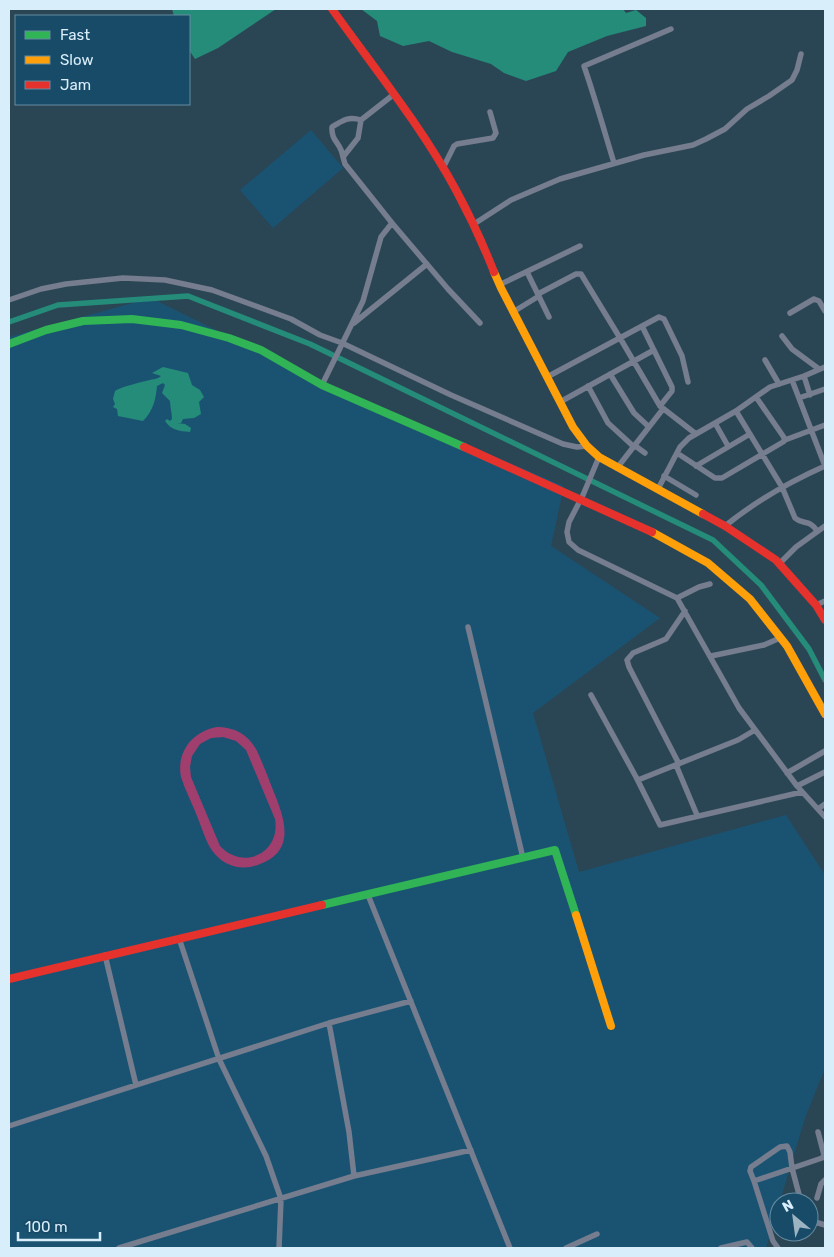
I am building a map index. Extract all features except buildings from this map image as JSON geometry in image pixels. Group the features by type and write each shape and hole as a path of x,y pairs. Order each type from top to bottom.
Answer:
{"street":[{"path":"332,9 416,126 443,168 474,224 499,285 573,427 598,460 658,489 725,526 779,564 816,604 825,620"},
{"path":"614,163 595,104 594,93 584,66 671,29"},
{"path":"474,224 519,196 560,179 614,163 693,145 725,129 747,109 792,80 801,54"},
{"path":"343,156 358,138 361,120 393,95"},
{"path":"443,168 454,146 457,144 496,136 490,112"},
{"path":"361,120 351,117 332,127 333,138 342,148 345,164 392,223 480,324"},
{"path":"322,385 353,324 365,295 381,237 392,223"},
{"path":"499,285 580,246"},
{"path":"353,324 427,264"},
{"path":"527,272 549,317"},
{"path":"513,312 538,295 576,274 581,274 661,408 696,434"},
{"path":"9,300 41,289 73,283 123,278 166,280 212,290 291,319 320,336 564,444 577,447 587,446"},
{"path":"790,313 814,299 818,301 825,311"},
{"path":"547,377 655,318 664,319 682,356 688,382"},
{"path":"9,344 59,326 105,319 157,321 200,330 253,346 322,385 582,498 644,528 708,563 750,598 787,646 825,714"},
{"path":"617,468 673,390 642,326"},
{"path":"782,336 792,349 822,368"},
{"path":"560,402 654,350"},
{"path":"764,360 779,384"},
{"path":"658,489 683,442 770,387 822,368"},
{"path":"610,374 634,414 648,426"},
{"path":"804,376 810,394"},
{"path":"725,526 782,486 825,466 792,380"},
{"path":"588,386 608,423 645,453"},
{"path":"799,398 825,389"},
{"path":"756,397 786,440"},
{"path":"736,410 782,486 797,520 814,525 817,531"},
{"path":"715,423 728,446"},
{"path":"677,453 715,478 722,478 786,440 825,425"},
{"path":"696,466 750,434"},
{"path":"598,460 582,498 569,522 567,532 570,542 578,550 677,598 740,708 797,786 825,817"},
{"path":"664,476 696,495"},
{"path":"779,564 791,551 825,526"},
{"path":"677,598 699,587 710,584"},
{"path":"816,604 825,601"},
{"path":"685,611 666,639 633,653 626,660 678,764 697,815"},
{"path":"468,627 522,858"},
{"path":"710,656 764,644 780,638"},
{"path":"591,695 638,780 660,825 802,792"},
{"path":"638,780 738,740 755,730"},
{"path":"787,773 825,751"},
{"path":"797,786 825,772"},
{"path":"818,809 825,804"},
{"path":"9,979 555,850 611,1026"},
{"path":"368,895 510,1248"},
{"path":"180,938 219,1059 266,1156 281,1199 279,1248"},
{"path":"105,955 136,1085"},
{"path":"9,1126 329,1023 411,1001"},
{"path":"329,1023 349,1132 354,1176"},
{"path":"754,1181 824,1156 818,1132"},
{"path":"778,1248 750,1171 751,1167 780,1147 789,1148 792,1168 799,1192"},
{"path":"119,1248 354,1176 471,1150"},
{"path":"819,1192 821,1184 825,1180"},
{"path":"566,1248 597,1234"},
{"path":"721,1248 747,1242 752,1248"}],"shaded area":[{"path":"172,9 276,9 218,48 195,59 190,52 190,15 174,15"},
{"path":"361,9 623,9 626,13 636,10 646,18 646,26 607,36 568,52 556,71 526,81 504,73 491,64 452,52 429,41 403,46 380,36 377,21"},
{"path":"311,130 343,168 273,228 240,190"},
{"path":"151,298 331,387 564,486 551,546 660,618 533,713 579,872 786,815 825,875 825,1068 805,1118 783,1192 769,1192 769,1238 766,1248 9,1248 9,337"},
{"path":"163,367 188,373 192,385 200,390 204,397 199,402 201,414 194,418 183,419 181,423 177,423 185,424 191,428 190,432 176,430 165,421 167,419 170,421 172,417 170,401 162,393 165,385 163,383 157,386 153,405 143,421 118,416 117,409 113,407 115,404 113,399 115,391 158,378 161,376 152,373"},
{"path":"224,727 241,733 250,740 257,751 277,800 283,822 283,842 272,858 260,864 249,867 234,866 224,862 216,855 206,839 184,787 180,768 184,751 194,738 208,729","holes":["223,737 236,741 246,750 275,819 275,831 272,841 258,855 249,857 239,857 229,853 220,846 191,777 192,756 200,744 211,738"]}],"waterway":[{"path":"9,322 58,305 188,296 310,344 713,540 761,585 809,649 825,680"}],"traffic: fast":[{"path":"9,344 46,330 83,321 132,319 181,325 229,338 261,350 322,385 464,447"},
{"path":"322,905 555,850 576,915"}],"traffic: slow":[{"path":"494,272 573,427 587,446 599,457 703,514"},
{"path":"652,532 708,563 750,599 787,646 825,714"},
{"path":"576,915 611,1026"}],"traffic: jam":[{"path":"332,9 429,144 472,221 494,272"},
{"path":"464,447 652,532"},
{"path":"703,514 725,526 776,560 816,605 825,620"},
{"path":"9,979 322,905"}]}
